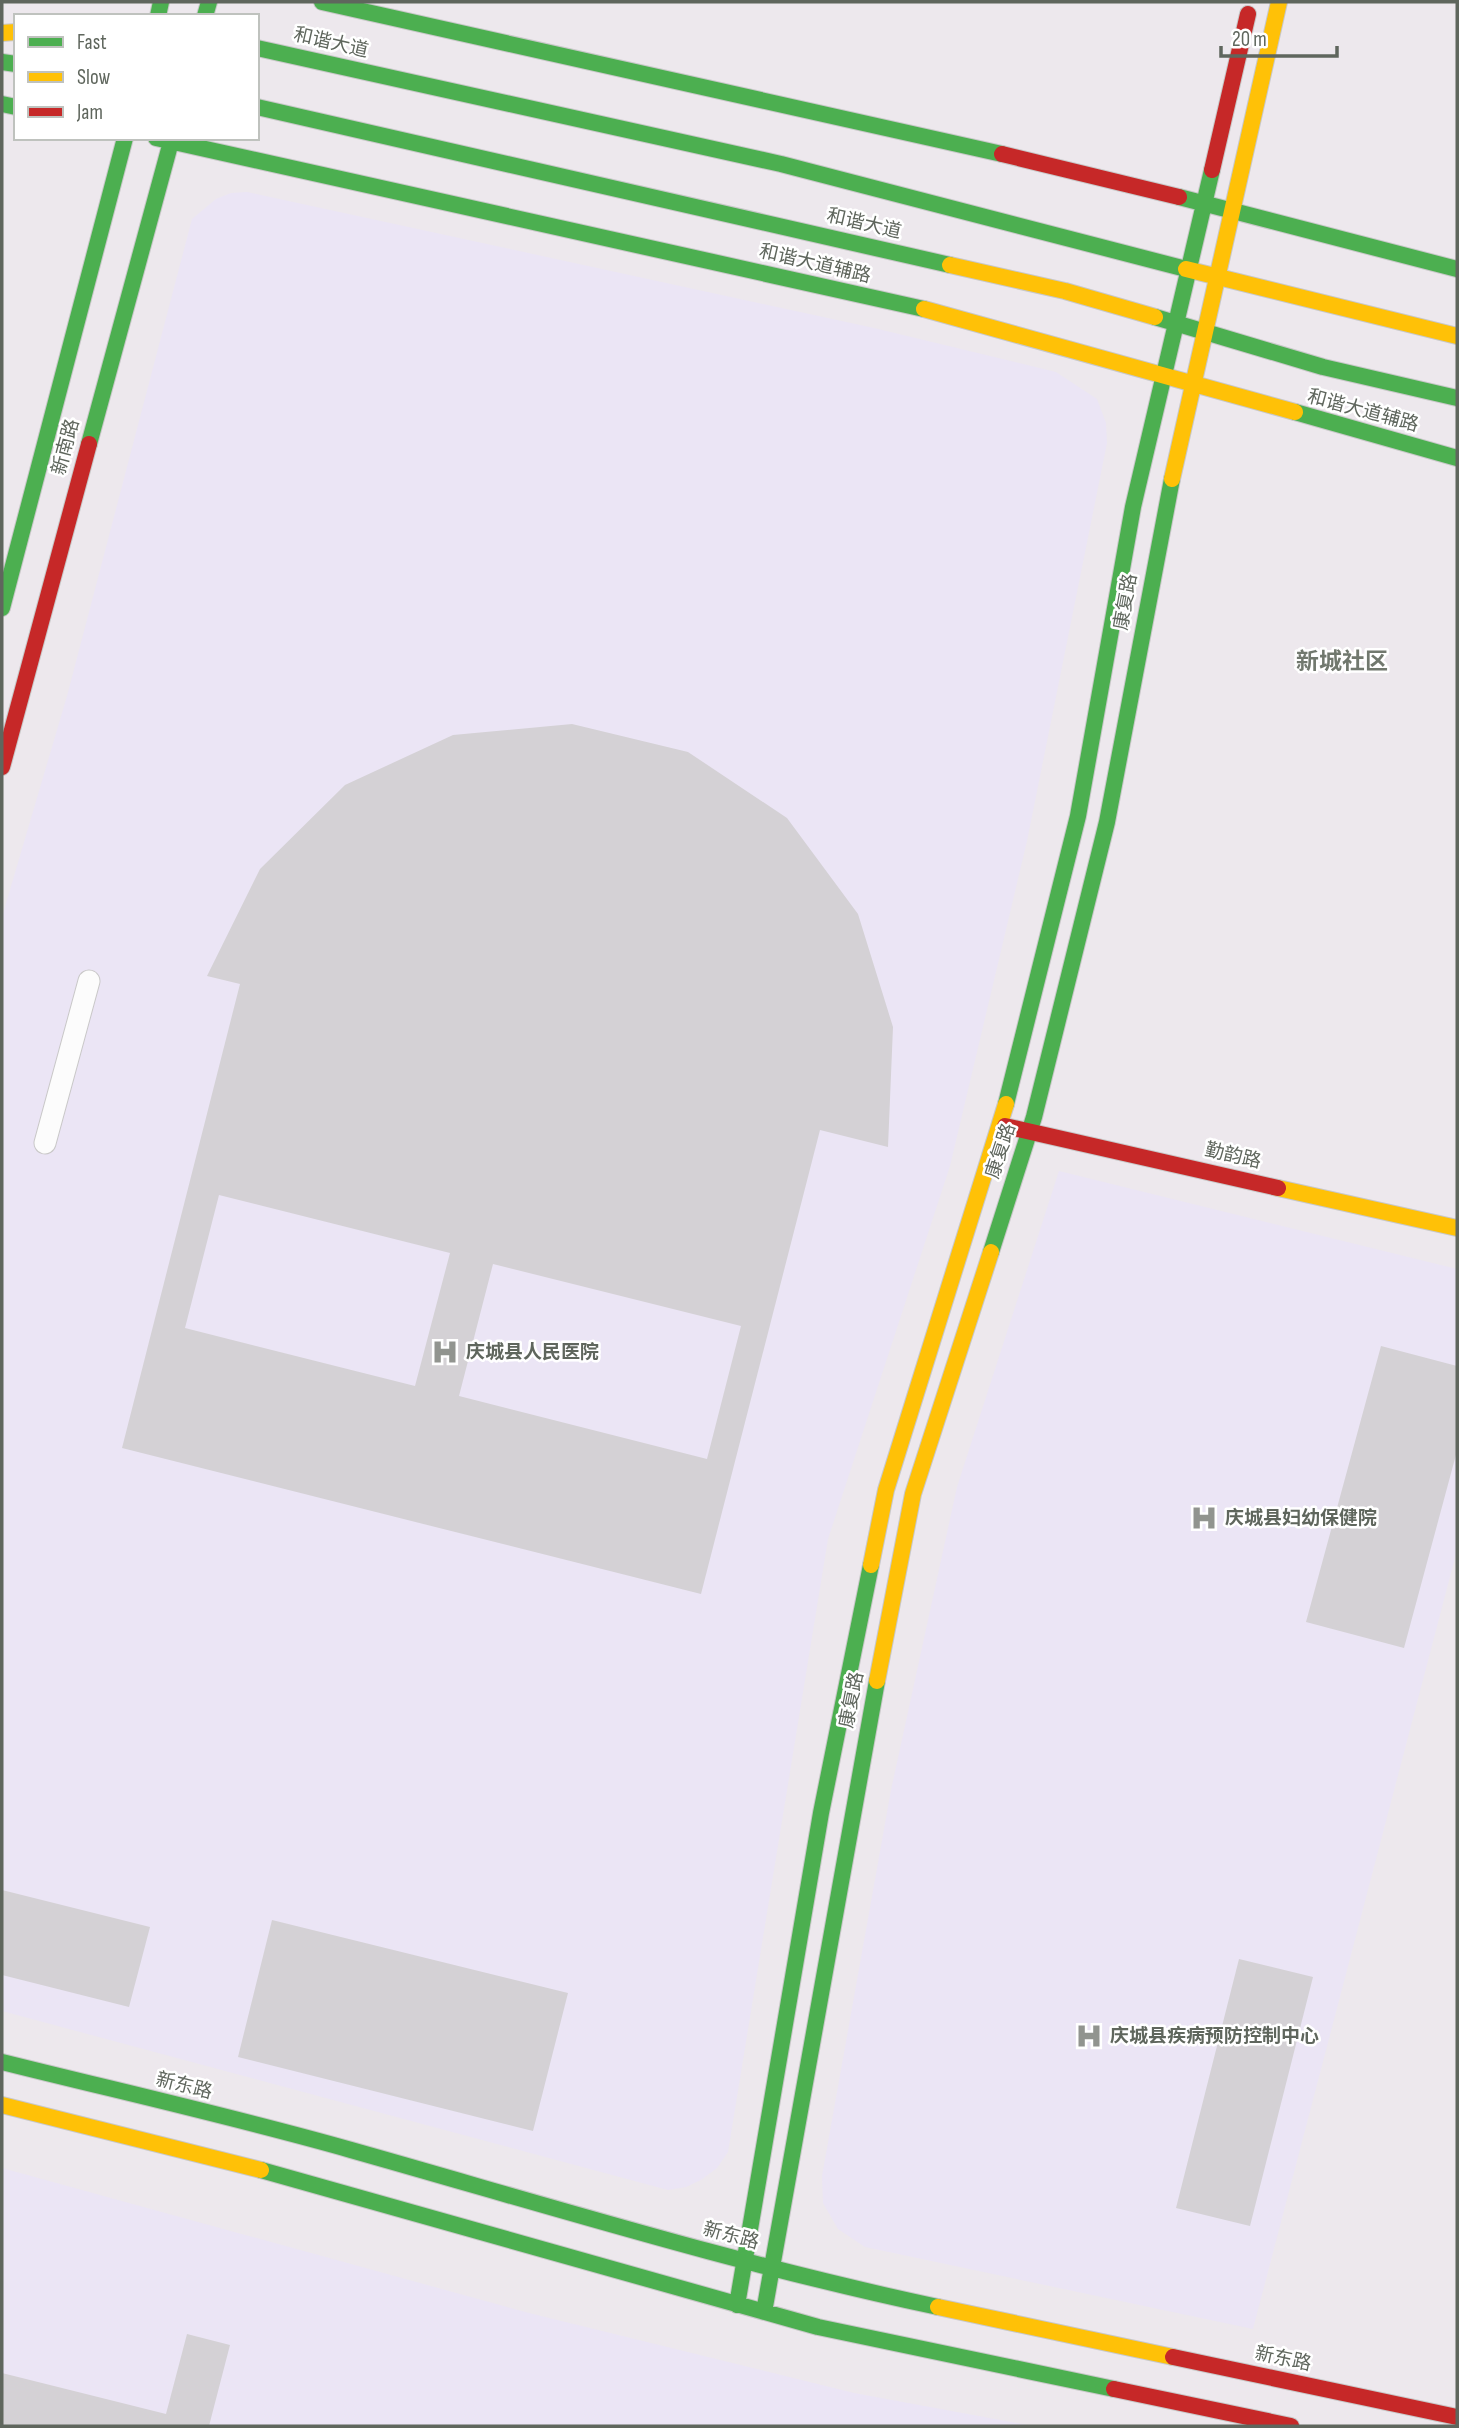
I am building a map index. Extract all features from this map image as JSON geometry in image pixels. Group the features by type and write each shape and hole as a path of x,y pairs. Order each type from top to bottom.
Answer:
{"street":[{"path":"322,2 1098,175 1457,269"},
{"name":"康复路","path":"737,2305 821,1813 886,1490 1000,1125 1078,816 1133,507 1251,2"},
{"name":"康复路","path":"764,2312 849,1823 913,1494 1029,1132 1043,1109 1107,822 1162,522 1279,2"},
{"name":"和谐大道","path":"259,48 781,164 1188,270 1457,336"},
{"name":"和谐大道","path":"259,107 1065,291 1323,367 1457,398"},
{"name":"新南路","path":"2,608 124,140"},
{"name":"新南路","path":"2,767 166,140"},
{"name":"和谐大道辅路","path":"170,140 959,317 1163,377 1457,458"},
{"path":"1006,1101 1043,1109"},
{"name":"勤韵路","path":"1000,1125 1457,1228"},
{"name":"新东路","path":"2,2062 348,2149 843,2287 1457,2417"},
{"path":"2,2105 346,2192 818,2327 1291,2426"}],"lane":[{"path":"45,1143 89,981"}],"shaded area":[{"name":"庆城县人民医院","path":"247,192 874,328 1056,372 1097,399 1106,423 1107,443 1027,841 950,1166 828,1539 728,2152 717,2168 686,2187 668,2190 2,2011 2,917 67,696 192,219 216,199 231,193"},
{"path":"1059,1171 1457,1269 1457,1550 1253,2329 865,2247 838,2229 823,2203 822,2176 891,1790 957,1487"},
{"path":"2,2168 529,2313 854,2393 1033,2426 2,2426"}],"building":[{"path":"572,724 688,752 787,818 858,914 893,1027 888,1147 820,1130 701,1594 122,1448 240,984 207,976 260,869 345,785 453,735","holes":["219,1195 450,1253 415,1386 185,1328","493,1264 741,1326 707,1459 459,1396"]},
{"path":"1381,1346 1457,1366 1457,1451 1404,1648 1306,1622"},
{"path":"2,1890 150,1927 129,2007 2,1975"},
{"path":"272,1920 568,1993 533,2131 238,2057"},
{"path":"1239,1959 1313,1977 1250,2226 1176,2208"},
{"path":"187,2334 230,2345 209,2426 2,2426 2,2373 166,2414"}],"traffic: fast":[{"path":"158,14 161,2"},
{"path":"206,14 209,2"},
{"path":"322,2 1002,154"},
{"path":"259,48 781,164 1186,269"},
{"path":"2,62 14,64"},
{"path":"2,104 14,107"},
{"path":"259,107 950,265"},
{"path":"2,608 124,140"},
{"path":"165,140 924,309"},
{"path":"89,444 171,140"},
{"path":"1006,1104 1078,816 1133,507 1212,170"},
{"path":"1179,197 1457,269"},
{"path":"1155,317 1323,367 1457,398"},
{"path":"1295,412 1457,458"},
{"path":"991,1252 1034,1117 1107,822 1172,479"},
{"path":"737,2305 821,1813 871,1565"},
{"path":"764,2312 877,1681"},
{"path":"2,2062 307,2138 716,2253 938,2307"},
{"path":"261,2170 818,2327 1114,2389"}],"traffic: slow":[{"path":"1172,479 1279,2"},
{"path":"2,33 14,32"},
{"path":"950,265 1065,291 1155,317"},
{"path":"1186,269 1457,336"},
{"path":"924,309 1295,412"},
{"path":"871,1565 886,1490 1006,1104"},
{"path":"1278,1188 1457,1228"},
{"path":"877,1681 913,1494 991,1252"},
{"path":"2,2105 261,2170"},
{"path":"938,2307 1173,2357"}],"traffic: jam":[{"path":"1212,170 1248,14"},
{"path":"1002,154 1179,197"},
{"path":"2,767 89,444"},
{"path":"1005,1126 1278,1188"},
{"path":"1173,2357 1457,2417"},
{"path":"1114,2389 1291,2426"}],"place":[{"name":"庆城县人民医院","path":"445,1352"},
{"name":"庆城县妇幼保健院","path":"1204,1518"},
{"name":"庆城县疾病预防控制中心","path":"1089,2036"}],"district":[{"name":"新城社区","path":"1342,662"}]}
